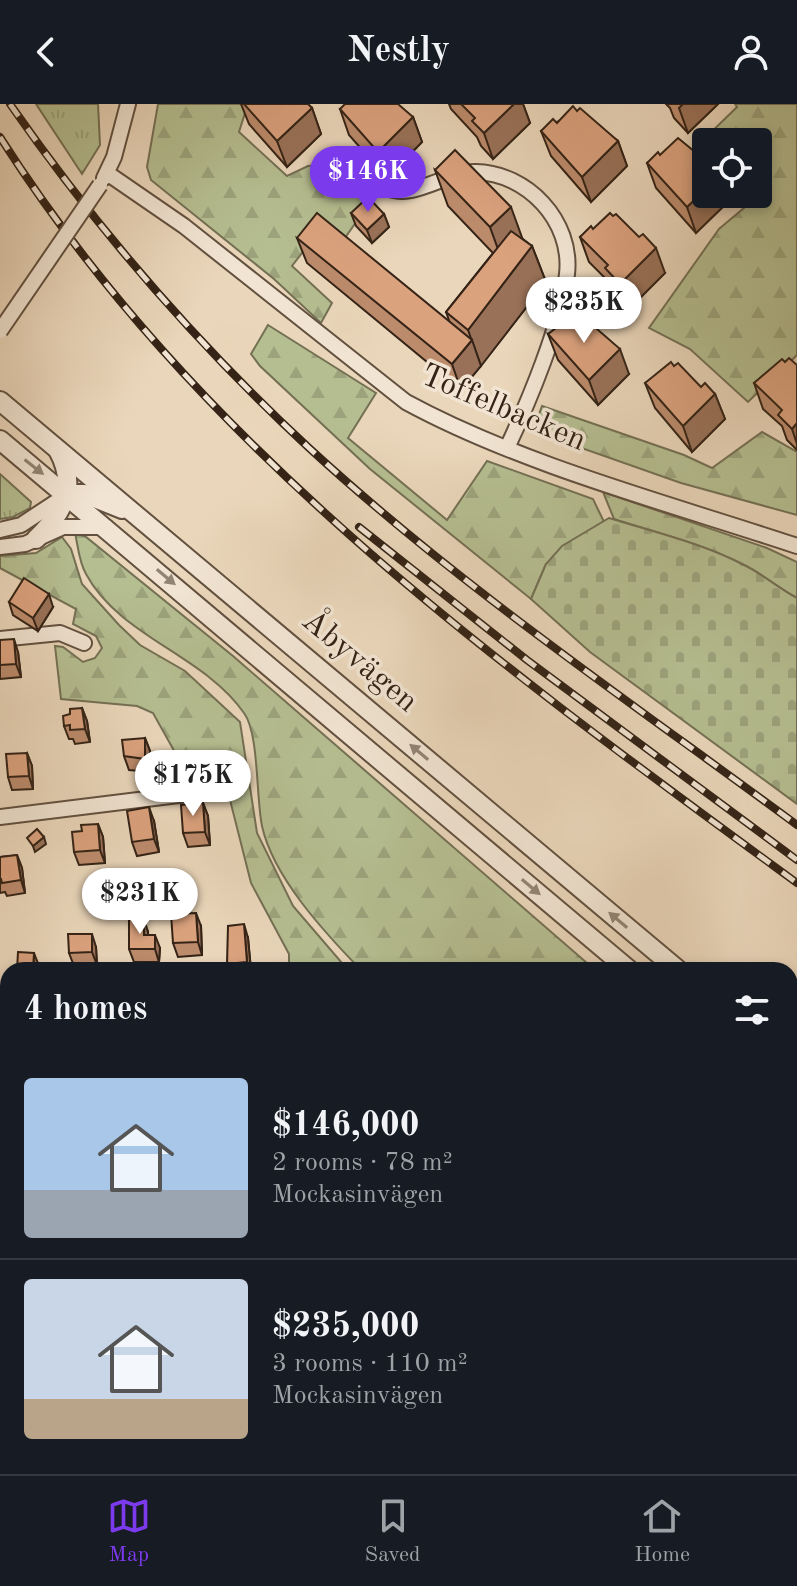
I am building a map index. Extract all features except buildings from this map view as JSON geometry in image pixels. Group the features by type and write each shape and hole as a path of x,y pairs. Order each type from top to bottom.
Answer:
{"street":[{"path":"0,331 103,179 125,125 128,104"},
{"path":"388,188 408,191 460,173 493,174 524,186 540,199 557,226 566,255 562,299 507,448"},
{"name":"Toffelbacken","path":"103,179 184,226 406,402 507,448 797,546"},
{"name":"Åbyvägen","path":"0,401 55,444 669,962"},
{"name":"Åbyvägen","path":"0,440 68,494 619,962"},
{"path":"36,539 56,520 68,494 64,461 55,444"},
{"path":"0,530 21,525 68,494 97,498 149,523"},
{"path":"0,547 36,539 63,527 107,527"},
{"path":"0,639 60,633 84,643"},
{"path":"0,817 195,793 215,782"},
{"path":"605,950 613,962"}],"green space":[{"path":"36,104 98,104 100,145 82,174"},
{"path":"158,104 254,104 245,113 239,132 287,176 308,166 353,161 378,191 342,242 322,227 292,266 332,303 321,323 274,279 151,180 147,167"},
{"path":"735,104 797,104 797,355 748,402 690,349 649,328 719,229 744,208 772,208 772,128 715,128 737,107"},
{"path":"268,325 376,393 348,438 447,520 487,461 593,499 605,524 546,564 531,599 370,469 260,366 251,354"},
{"path":"542,406 684,455 712,468 762,432 797,452 797,515 681,483 533,431"},
{"path":"0,474 31,502 30,508 13,517 0,519"},
{"path":"603,492 767,548 797,562 797,598 728,558 614,519"},
{"path":"609,518 712,550 751,569 797,598 797,804 590,652 531,599 546,564 562,546"},
{"path":"75,533 86,537 233,656 586,962 354,962 302,903 268,845 260,814 252,735 244,713 207,676 119,614 101,596 80,559"},
{"path":"62,537 71,549 82,584 119,625 140,645 185,671 240,722 257,833 293,906 341,962 289,962 289,954 251,883 230,800 233,768 227,757 210,760 191,781 153,713 137,706 61,699 55,646 63,647 83,662 95,658 102,648 96,636 73,624 76,609 0,568 0,556 36,553"}],"railway":[{"path":"10,104 113,240 187,326 308,447 486,596 797,825"},
{"path":"0,137 79,250 167,355 262,454 362,546 468,635 797,883"},
{"path":"359,527 527,660 797,860"}]}
